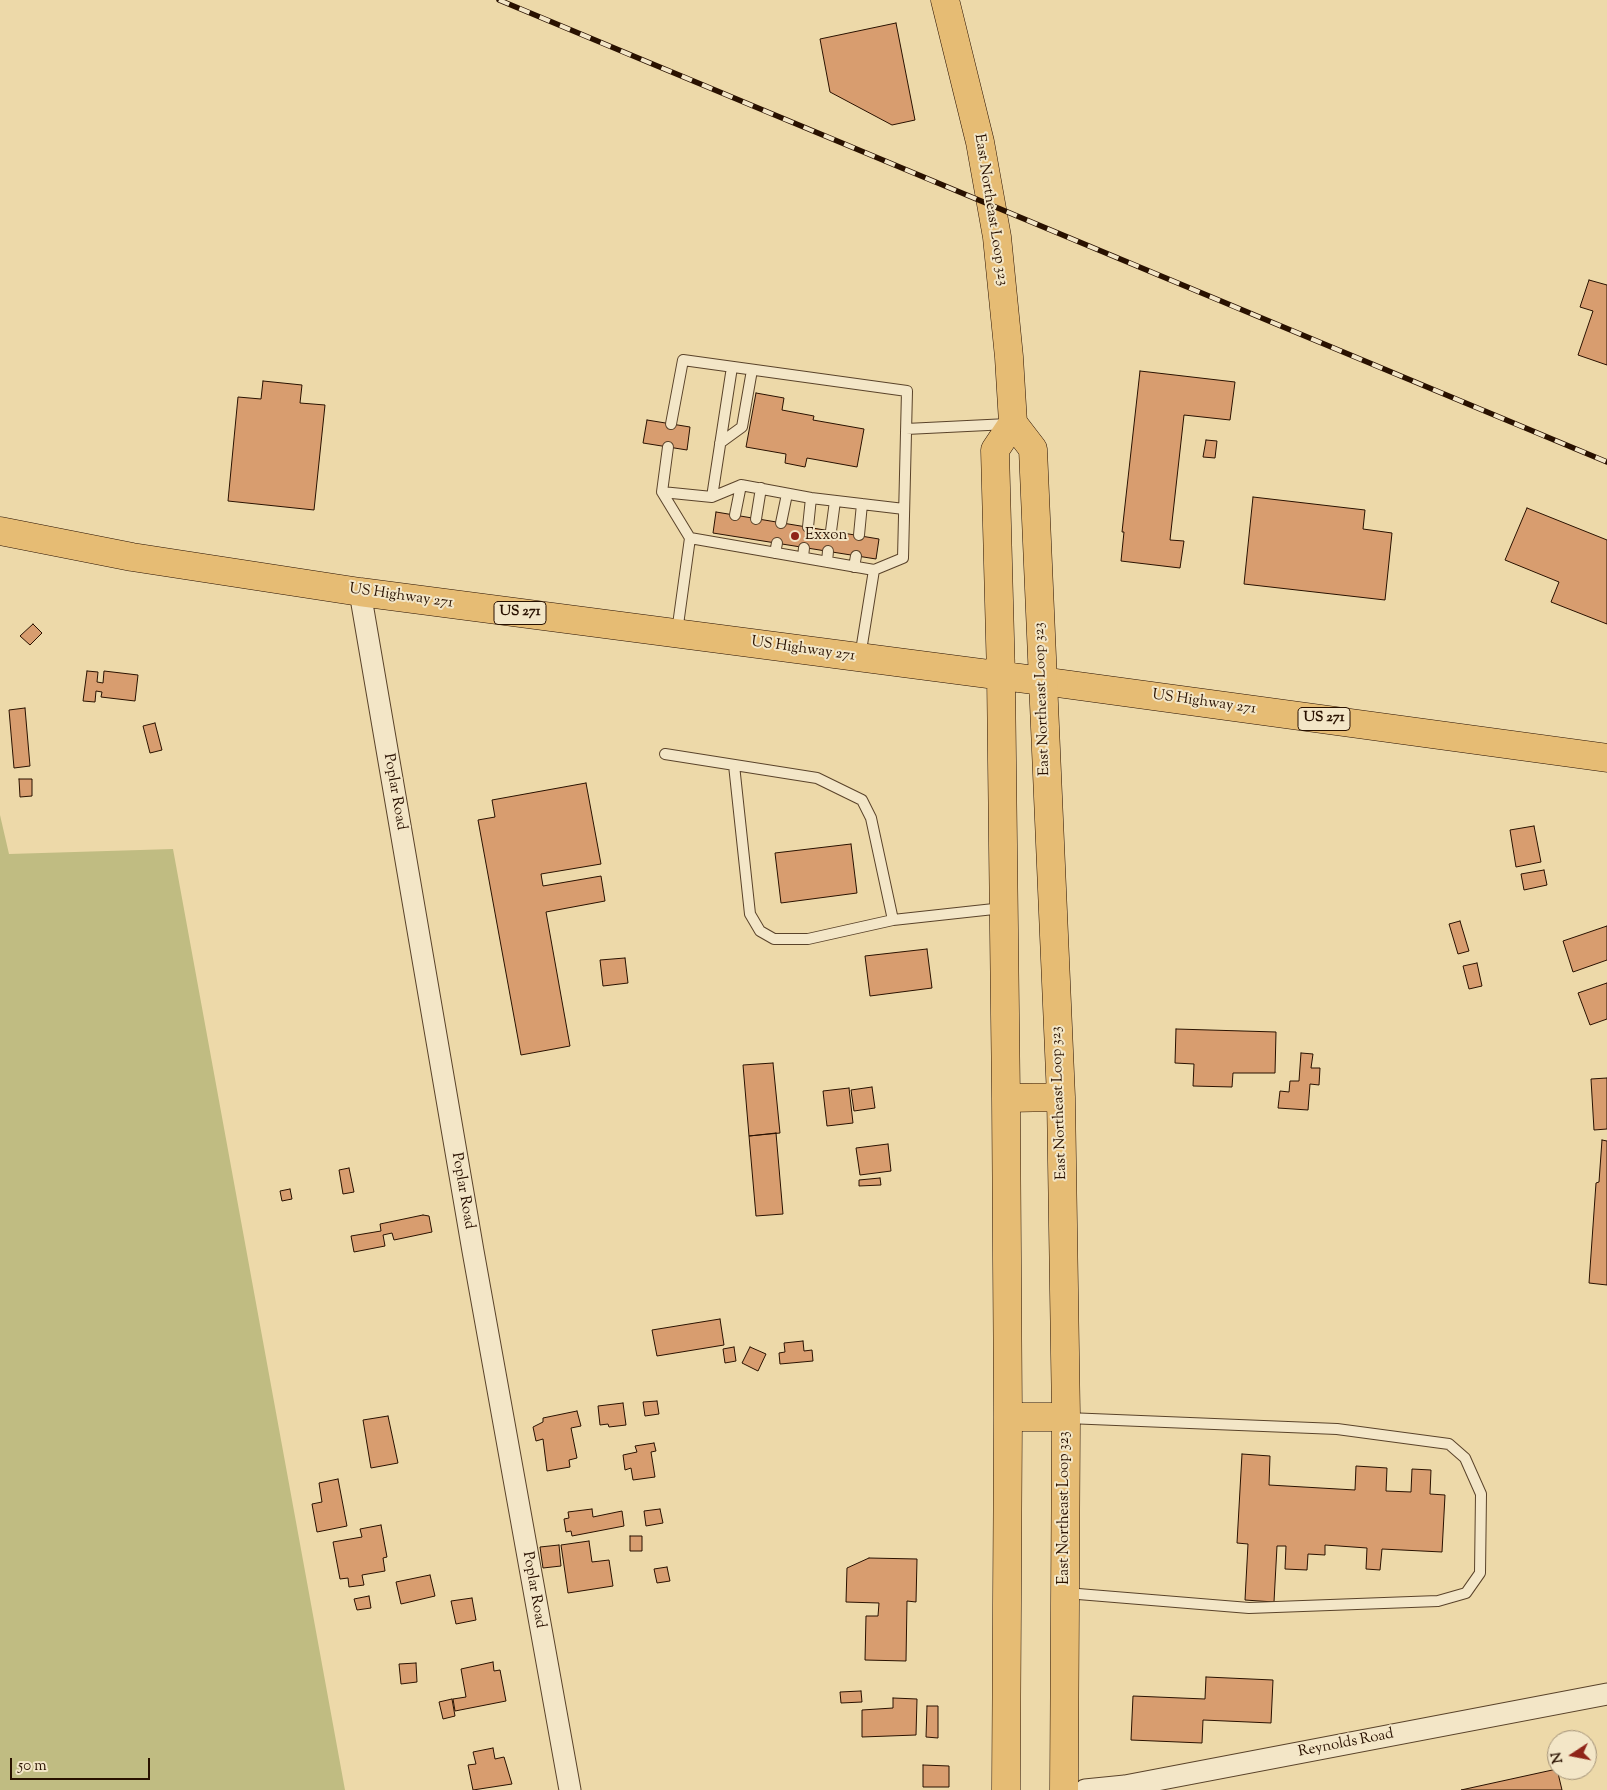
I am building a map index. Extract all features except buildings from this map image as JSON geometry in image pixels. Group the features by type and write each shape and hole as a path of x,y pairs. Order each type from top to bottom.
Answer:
{"main road":[{"name":"East Northeast Loop 323","path":"945,0 976,125 997,237 1006,321 1013,423 1033,449 1061,1097 1066,1418 1064,1790"},
{"path":"1006,1790 1008,1417 1006,1098 1002,676 995,450 1013,423"},
{"name":"US Highway 271","path":"0,531 132,557 360,592 1042,681 1607,758"},
{"path":"1006,1098 1061,1097"},
{"path":"1008,1417 1066,1418"}],"street":[{"name":"Poplar Road","path":"360,592 473,1251 570,1790"},
{"name":"Reynolds Road","path":"1085,1790 1125,1786 1607,1694"}],"lane":[{"path":"671,424 683,360 908,391 902,558 874,570 854,567 828,557 804,552 731,540 690,538"},
{"path":"712,497 732,367"},
{"path":"720,443 742,427 752,370"},
{"path":"906,429 1013,423"},
{"path":"668,447 662,492 690,538 677,634"},
{"path":"662,492 712,497 741,484 811,498 904,509"},
{"path":"735,515 741,484"},
{"path":"756,518 761,488"},
{"path":"781,523 787,494"},
{"path":"808,527 811,498"},
{"path":"831,531 835,501"},
{"path":"859,535 862,504"},
{"path":"854,567 856,556"},
{"path":"860,658 874,570"},
{"path":"665,754 817,778 862,800 871,818 893,920"},
{"path":"734,765 750,914 760,931 774,939 808,939 893,920 1004,908"},
{"path":"1065,1593 1249,1608 1438,1601 1466,1592 1480,1573 1481,1494 1465,1458 1448,1444 1337,1429 1066,1418"}],"shaded area":[{"path":"0,815 9,854 173,849 345,1790 0,1790"}],"railway":[{"path":"499,0 1607,462"}],"place":[{"name":"Exxon","path":"795,536"}]}
